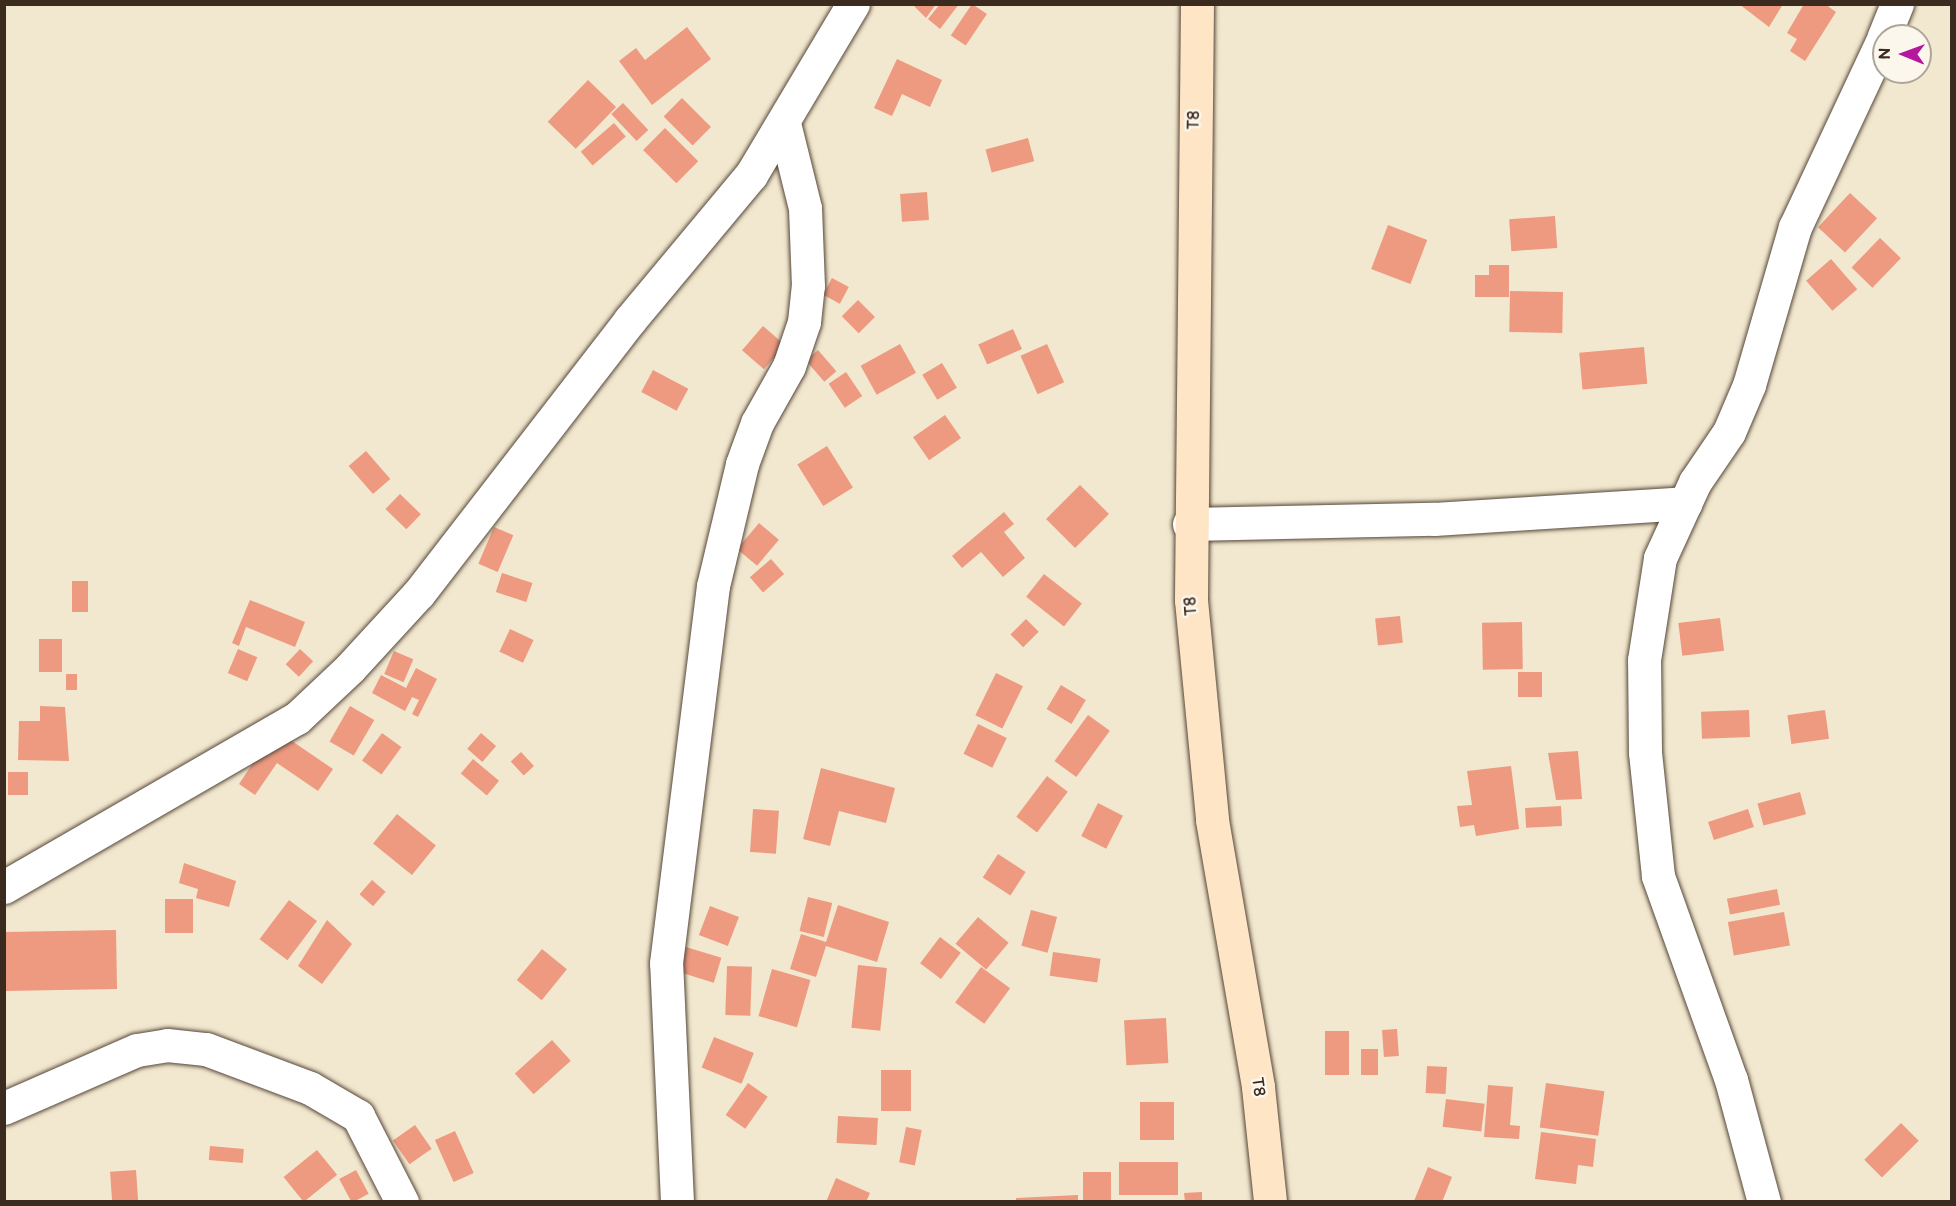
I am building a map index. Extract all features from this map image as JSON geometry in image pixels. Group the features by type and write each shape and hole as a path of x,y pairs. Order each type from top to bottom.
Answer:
{"street":[{"path":"4,887 297,718 350,668 493,502 630,320 751,175 853,4"},
{"name":"T8","path":"1197,4 1189,524 1212,820 1258,1087 1270,1202"},
{"path":"1889,24 1897,4"},
{"path":"1764,1202 1731,1080 1658,876 1650,807 1644,660 1660,558 1685,503 1733,423 1795,227 1872,63"},
{"path":"677,1202 666,963 713,586 742,464 757,423 789,366 804,322 808,286 805,208 784,123"},
{"path":"1189,524 1434,519 1685,503"},
{"path":"4,1108 137,1050 167,1045 206,1049 310,1088 358,1116 402,1202"}],"building":[{"path":"912,4 936,4 926,18"},
{"path":"940,4 959,4 940,29 928,19"},
{"path":"972,4 987,14 966,46 951,36"},
{"path":"1739,4 1783,4 1769,27"},
{"path":"1804,4 1825,4 1836,12 1805,61 1790,51 1797,39 1787,33"},
{"path":"687,27 711,59 652,105 619,61 636,48 645,60"},
{"path":"897,59 942,80 930,107 902,94 892,116 874,108"},
{"path":"588,80 616,107 576,149 548,122"},
{"path":"682,98 711,127 693,145 664,116"},
{"path":"623,103 648,130 637,141 611,114"},
{"path":"614,123 626,137 593,165 581,152"},
{"path":"665,128 698,161 676,183 643,150"},
{"path":"1028,138 1034,161 992,173 985,149"},
{"path":"927,192 929,220 902,222 900,194"},
{"path":"1850,193 1877,218 1845,253 1818,227"},
{"path":"1555,216 1557,248 1511,251 1509,219"},
{"path":"1388,225 1427,240 1410,284 1371,269"},
{"path":"1880,238 1901,258 1872,288 1852,267"},
{"path":"1831,259 1857,289 1832,311 1806,281"},
{"path":"1489,265 1509,265 1509,297 1475,297 1475,275 1489,275"},
{"path":"832,278 849,287 840,304 823,295"},
{"path":"1510,291 1563,292 1562,333 1509,332"},
{"path":"858,300 875,317 859,333 842,316"},
{"path":"763,326 785,345 764,369 742,350"},
{"path":"1013,329 1022,349 987,365 978,344"},
{"path":"900,344 916,373 877,395 861,366"},
{"path":"1047,344 1064,382 1038,394 1021,356"},
{"path":"1644,347 1647,384 1582,390 1579,353"},
{"path":"818,350 836,371 824,382 806,360"},
{"path":"942,363 957,388 937,400 922,375"},
{"path":"653,370 688,389 677,411 641,392"},
{"path":"846,372 862,396 845,408 829,384"},
{"path":"945,415 961,438 929,460 913,437"},
{"path":"827,446 853,488 823,506 797,465"},
{"path":"366,451 390,479 373,494 349,466"},
{"path":"1080,485 1109,514 1075,548 1046,519"},
{"path":"400,494 421,514 406,529 385,509"},
{"path":"1004,512 1014,524 1004,532 1025,558 1003,577 981,552 962,568 952,556"},
{"path":"759,523 779,540 757,566 737,549"},
{"path":"494,527 513,535 498,572 478,564"},
{"path":"771,559 784,574 763,592 750,577"},
{"path":"502,573 532,583 526,602 496,592"},
{"path":"1044,574 1082,604 1064,626 1026,597"},
{"path":"72,581 88,581 88,612 72,612"},
{"path":"250,600 305,622 295,647 246,627 239,646 232,643"},
{"path":"1400,616 1403,643 1378,645 1375,619"},
{"path":"1720,618 1724,651 1682,656 1678,623"},
{"path":"1026,619 1039,632 1023,647 1010,635"},
{"path":"1522,622 1523,669 1483,670 1482,623"},
{"path":"510,629 534,640 523,663 499,652"},
{"path":"39,639 62,639 62,672 39,672"},
{"path":"238,649 257,657 247,681 228,673"},
{"path":"300,649 313,661 299,677 286,664"},
{"path":"394,651 413,659 404,682 384,674"},
{"path":"416,668 437,679 418,717 412,714 419,700 412,697 405,711 372,693 381,675 406,688"},
{"path":"1518,672 1542,672 1542,697 1518,697"},
{"path":"996,673 1023,686 1002,728 975,715"},
{"path":"66,674 77,674 77,690 66,690"},
{"path":"1061,685 1086,700 1071,724 1047,709"},
{"path":"40,706 65,707 69,761 18,760 19,721 40,721"},
{"path":"350,706 374,720 354,756 330,742"},
{"path":"1749,710 1750,737 1702,739 1701,712"},
{"path":"1825,710 1829,739 1791,744 1787,715"},
{"path":"1088,715 1110,731 1076,777 1054,761"},
{"path":"978,724 1007,738 992,768 964,754"},
{"path":"382,733 401,747 381,775 362,761"},
{"path":"481,733 496,746 482,762 467,749"},
{"path":"286,737 333,769 318,791 277,763 255,795 239,784 269,739"},
{"path":"1578,751 1582,799 1556,800 1548,753"},
{"path":"521,752 534,766 524,775 511,762"},
{"path":"473,759 499,781 487,795 461,774"},
{"path":"1511,766 1519,829 1476,836 1474,825 1460,827 1457,806 1472,805 1467,771"},
{"path":"821,768 895,788 886,823 839,811 830,846 803,839"},
{"path":"8,772 28,772 28,795 8,795"},
{"path":"1047,776 1068,792 1037,832 1016,817"},
{"path":"1800,792 1806,814 1763,826 1757,803"},
{"path":"1098,803 1123,816 1106,849 1081,836"},
{"path":"1561,806 1562,826 1526,828 1525,808"},
{"path":"753,809 779,811 776,854 750,852"},
{"path":"1748,809 1754,827 1714,840 1708,822"},
{"path":"397,814 436,845 412,875 373,844"},
{"path":"998,854 1026,872 1010,895 983,877"},
{"path":"184,863 236,881 229,907 196,898 198,889 179,883"},
{"path":"372,880 386,892 373,906 360,894"},
{"path":"1777,889 1780,905 1730,914 1727,899"},
{"path":"808,897 832,903 824,937 800,931"},
{"path":"165,899 193,899 193,933 165,933"},
{"path":"289,900 317,921 287,960 260,939"},
{"path":"838,905 889,922 877,962 826,946 816,977 790,969 801,934 826,942"},
{"path":"710,906 739,917 728,946 699,935"},
{"path":"1031,910 1057,917 1048,953 1021,946"},
{"path":"1784,912 1790,945 1734,955 1728,922"},
{"path":"978,917 1009,943 986,970 956,944"},
{"path":"327,920 352,944 322,984 298,966"},
{"path":"116,930 117,989 5,991 4,932"},
{"path":"940,937 961,953 941,979 920,963"},
{"path":"686,947 721,958 714,983 678,972"},
{"path":"542,949 567,969 542,1000 517,980"},
{"path":"1053,952 1101,959 1097,982 1050,976"},
{"path":"858,965 887,968 880,1031 851,1028"},
{"path":"727,966 752,967 750,1016 725,1015"},
{"path":"981,967 1010,988 984,1024 955,1003"},
{"path":"772,969 810,980 797,1027 758,1016"},
{"path":"1166,1018 1168,1063 1126,1065 1124,1020"},
{"path":"1397,1029 1399,1056 1384,1057 1382,1030"},
{"path":"1325,1031 1349,1031 1349,1075 1325,1075"},
{"path":"714,1037 754,1053 742,1084 702,1068"},
{"path":"552,1040 571,1061 534,1094 515,1073"},
{"path":"1361,1049 1378,1049 1378,1075 1361,1075"},
{"path":"1427,1066 1447,1067 1446,1094 1426,1093"},
{"path":"881,1070 911,1070 911,1111 881,1111"},
{"path":"748,1083 768,1097 745,1129 726,1115"},
{"path":"1546,1083 1604,1091 1598,1136 1540,1128"},
{"path":"1488,1085 1513,1087 1510,1125 1520,1126 1519,1139 1484,1137"},
{"path":"1446,1099 1485,1104 1481,1132 1443,1127"},
{"path":"1140,1102 1174,1102 1174,1140 1140,1140"},
{"path":"838,1116 878,1118 877,1145 837,1143"},
{"path":"1901,1123 1919,1141 1882,1177 1864,1160"},
{"path":"415,1125 432,1149 410,1164 393,1140"},
{"path":"906,1127 922,1130 915,1165 899,1162"},
{"path":"455,1131 474,1173 454,1182 435,1140"},
{"path":"1541,1132 1596,1139 1593,1167 1578,1165 1576,1184 1535,1179"},
{"path":"210,1146 244,1149 243,1163 209,1160"},
{"path":"317,1150 337,1175 304,1202 284,1177"},
{"path":"1119,1162 1178,1162 1178,1195 1119,1195"},
{"path":"1428,1167 1452,1177 1442,1202 1414,1201"},
{"path":"136,1170 138,1202 112,1202 110,1172"},
{"path":"356,1170 369,1194 351,1202 339,1179"},
{"path":"1083,1172 1111,1172 1111,1202 1083,1202"},
{"path":"836,1178 870,1193 866,1202 826,1202"},
{"path":"1202,1192 1202,1202 1185,1202 1184,1193"},
{"path":"1078,1195 1078,1202 1016,1202 1016,1198"}]}
